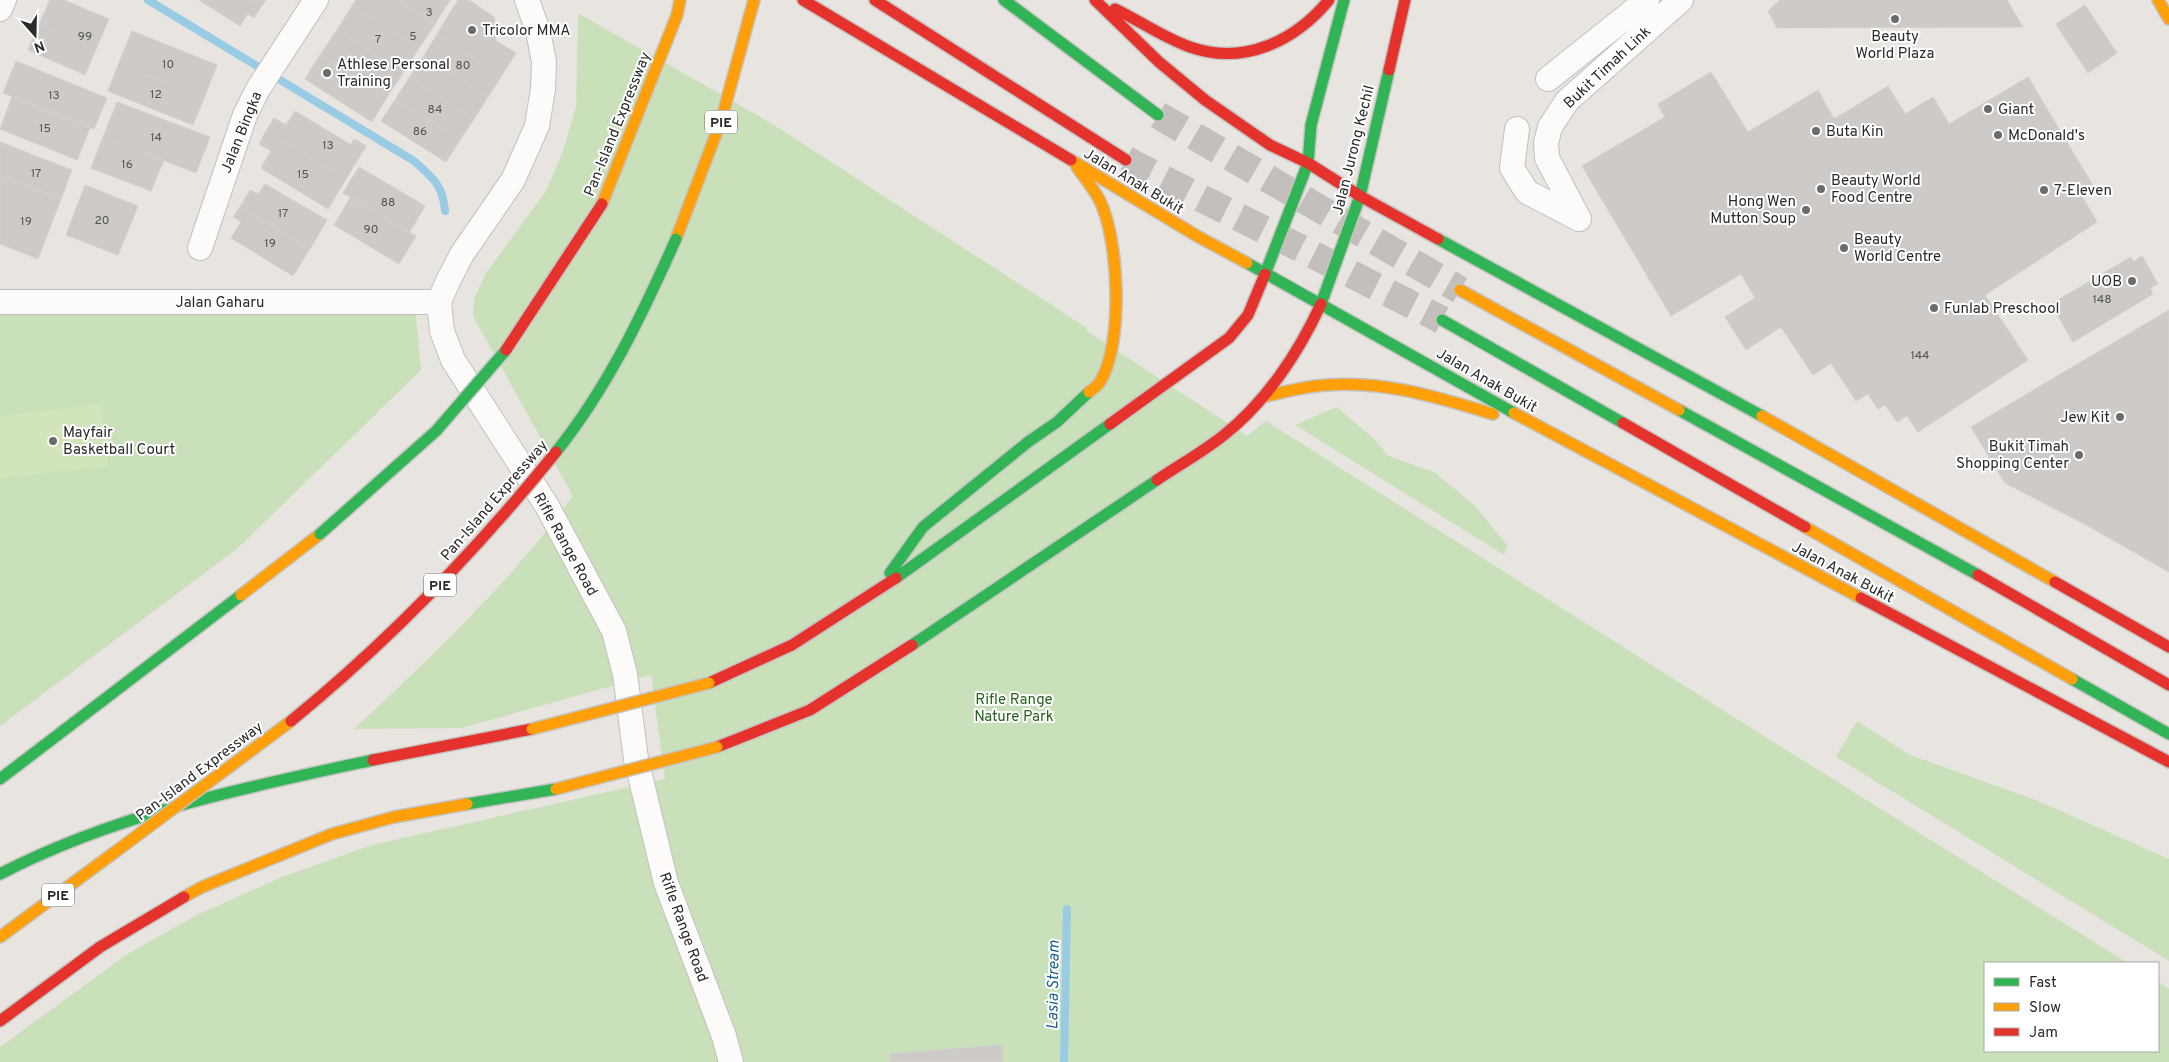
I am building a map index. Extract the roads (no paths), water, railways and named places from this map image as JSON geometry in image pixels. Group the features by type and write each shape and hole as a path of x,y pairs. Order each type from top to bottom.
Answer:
{"main road":[{"name":"Pan-Island Expressway","path":"0,778 320,534 436,431 503,354 602,204 677,15 680,0"},
{"name":"Pan-Island Expressway","path":"0,937 289,723 370,653 438,587 547,463 589,408 619,359 644,311 697,192 733,86 754,0"},
{"name":"Jalan Anak Bukit","path":"803,0 1197,236 1540,428 2169,762"},
{"name":"Jalan Anak Bukit","path":"874,0 1126,160"},
{"path":"1004,0 1158,115"},
{"path":"1095,0 1192,48 1214,52 1240,53 1275,44 1291,36 1309,22 1330,0"},
{"path":"1095,0 1159,62 1205,100 1270,145 1308,163 1360,196 1774,423 2169,647"},
{"path":"0,874 41,852 137,816 314,772 532,729 709,683 792,645 877,592 1229,338 1248,315 1308,163 1311,126 1344,0"},
{"name":"Jalan Jurong Kechil","path":"0,1021 100,947 202,887 332,834 394,817 556,790 717,747 810,710 884,663 1224,435 1263,397 1308,332 1321,304 1360,196 1405,0"},
{"path":"2158,0 2169,19"},
{"path":"877,592 924,527 1006,459 1057,422 1100,382 1112,348 1117,280 1114,251 1099,199 1074,162"},
{"path":"1460,290 1910,536 2169,685"},
{"name":"Jalan Anak Bukit","path":"1442,320 2169,734"},
{"path":"1263,397 1306,388 1357,383 1435,396 1540,428"}],"street":[{"path":"0,9 4,0"},
{"name":"Jalan Bingka","path":"200,248 234,141 258,89 316,0"},
{"path":"439,302 462,254 513,180 537,126 544,62 538,31 527,0"},
{"name":"Bukit Timah Link","path":"1548,79 1647,0"},
{"name":"Bukit Timah Link","path":"1516,129 1512,168 1527,192 1579,219 1547,158 1546,143 1550,127 1567,101 1681,0"},
{"name":"Jalan Gaharu","path":"0,302 439,302"},
{"name":"Rifle Range Road","path":"439,302 442,331 452,360 547,506 614,630 625,674 636,759 666,883 732,1062"}],"waterway":[{"path":"148,0 414,161 436,183 442,195 445,211"},
{"name":"Lasia Stream","path":"1064,1062 1067,909"}],"tunnel":[{"path":"1158,115 1460,290"},
{"path":"1126,160 1442,320"}],"place":[{"name":"Beauty World Plaza","path":"1895,19"},
{"name":"Tricolor MMA","path":"472,30"},
{"name":"Athlese Personal Training","path":"327,73"},
{"name":"Giant","path":"1988,109"},
{"name":"Buta Kin","path":"1816,131"},
{"name":"McDonald's","path":"1998,135"},
{"name":"Beauty World Food Centre","path":"1821,189"},
{"name":"7-Eleven","path":"2044,190"},
{"name":"Hong Wen Mutton Soup","path":"1806,210"},
{"name":"Beauty World Centre","path":"1844,248"},
{"name":"UOB","path":"2132,281"},
{"name":"Funlab Preschool","path":"1934,308"},
{"name":"Jew Kit","path":"2120,417"},
{"name":"Mayfair Basketball Court","path":"53,441"},
{"name":"Bukit Timah Shopping Center","path":"2079,455"}],"park label":[{"name":"Rifle Range Nature Park","path":"1014,708"}]}
